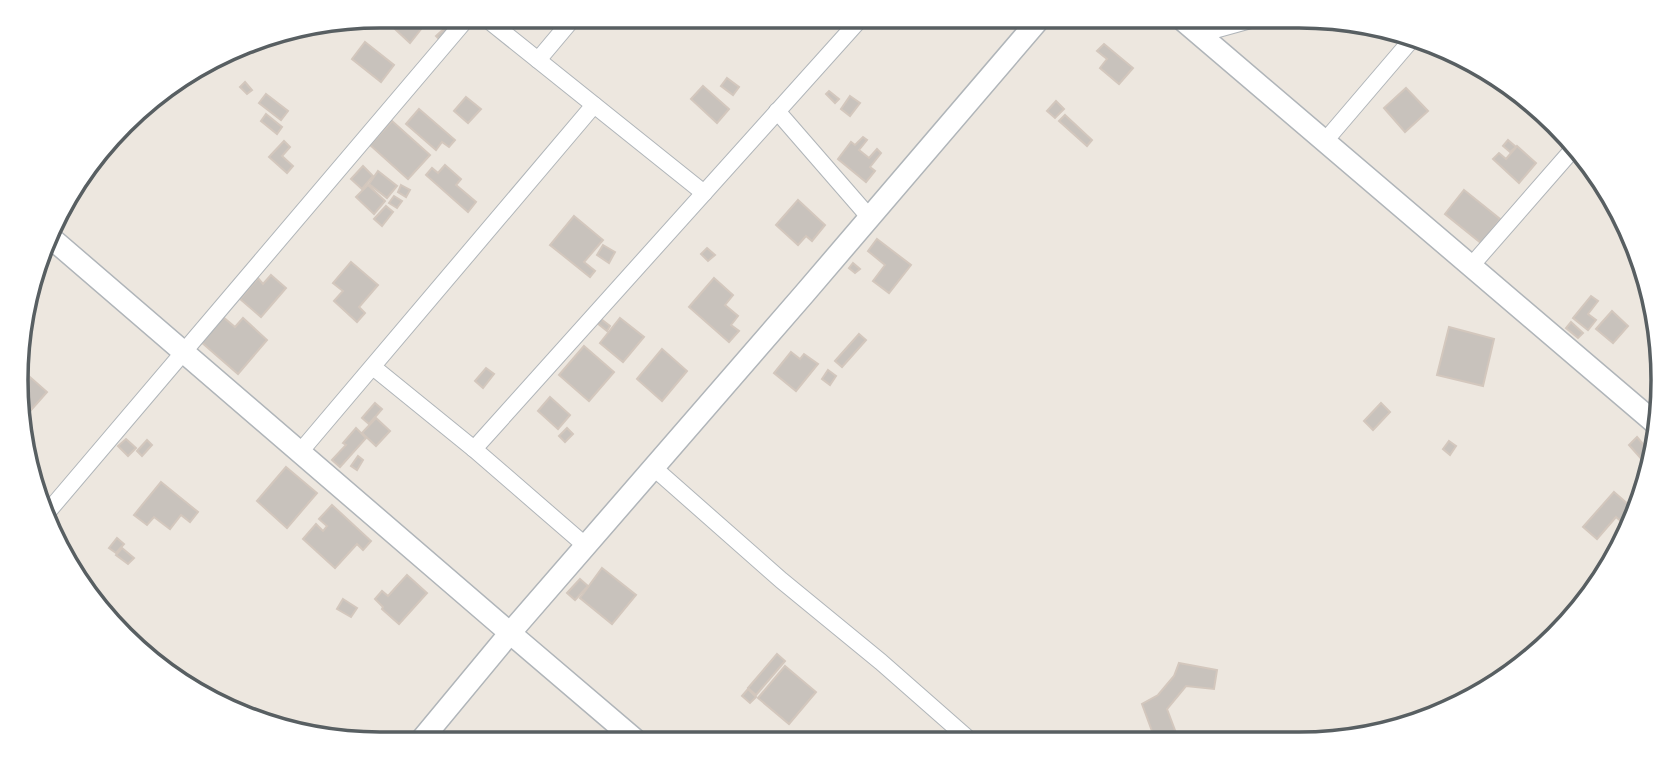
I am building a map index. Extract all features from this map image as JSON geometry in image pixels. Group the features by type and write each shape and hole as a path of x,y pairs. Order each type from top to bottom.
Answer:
{"street":[{"path":"52,506 459,28"},
{"path":"498,28 704,192"},
{"path":"538,60 565,28"},
{"path":"474,449 852,28"},
{"path":"428,732 1031,28"},
{"path":"1193,28 1649,418"},
{"path":"1200,34 1222,28"},
{"path":"1325,141 1407,45"},
{"path":"300,453 594,105"},
{"path":"777,111 870,218"},
{"path":"1471,266 1569,154"},
{"path":"56,242 626,732"},
{"path":"373,367 474,449 586,546"},
{"path":"654,468 961,732"}],"building":[{"path":"394,28 422,28 410,43"},
{"path":"445,28 450,31 441,41 436,36"},
{"path":"365,42 394,65 381,82 352,59"},
{"path":"1104,44 1133,68 1119,84 1100,68 1107,59 1097,51"},
{"path":"727,78 739,87 733,95 721,86"},
{"path":"245,82 252,90 247,94 240,87"},
{"path":"703,86 729,109 717,123 691,99"},
{"path":"1406,88 1428,111 1405,132 1384,108"},
{"path":"829,91 839,99 835,103 826,94"},
{"path":"266,94 288,111 281,120 259,103"},
{"path":"850,96 860,103 850,116 841,109"},
{"path":"466,97 481,109 468,123 454,111"},
{"path":"1056,101 1064,109 1055,118 1047,111"},
{"path":"419,109 455,140 449,147 442,142 436,150 406,124"},
{"path":"266,114 282,127 277,134 261,121"},
{"path":"1065,115 1092,140 1087,146 1059,121"},
{"path":"392,121 430,155 408,179 370,145"},
{"path":"863,137 867,140 859,150 869,158 877,149 881,153 870,167 875,171 866,182 838,159 851,142 855,145"},
{"path":"1508,140 1516,147 1510,152 1503,146"},
{"path":"284,141 290,147 282,156 293,166 287,173 269,157"},
{"path":"1517,146 1536,163 1519,183 1493,159 1499,153 1506,159"},
{"path":"445,165 461,179 456,185 476,202 468,212 426,175 432,168 438,173"},
{"path":"363,166 373,176 362,189 351,179"},
{"path":"378,171 397,186 387,198 369,184"},
{"path":"368,185 385,201 374,214 356,197"},
{"path":"401,185 410,190 406,197 398,192"},
{"path":"1464,190 1500,219 1481,243 1445,214"},
{"path":"394,196 402,201 397,208 389,203"},
{"path":"798,200 825,225 812,241 806,236 798,245 776,225"},
{"path":"386,206 393,212 382,226 374,219"},
{"path":"574,216 603,240 584,262 595,271 590,277 550,245"},
{"path":"877,239 911,265 889,293 873,281 885,265 868,251"},
{"path":"603,245 615,252 609,263 597,255"},
{"path":"707,248 715,255 708,261 701,254"},
{"path":"351,262 378,285 359,307 365,313 357,322 334,301 343,291 333,283"},
{"path":"853,263 860,269 855,273 849,268"},
{"path":"271,275 286,288 261,317 240,299 258,278 263,284"},
{"path":"714,278 733,295 725,305 738,316 731,325 739,331 729,342 689,307"},
{"path":"1591,296 1598,301 1588,314 1596,320 1588,330 1573,318"},
{"path":"1612,311 1628,326 1613,343 1596,329"},
{"path":"223,317 235,327 243,318 267,340 238,374 201,342"},
{"path":"620,318 644,337 623,362 600,343"},
{"path":"601,319 610,326 607,331 597,323"},
{"path":"1571,322 1583,333 1578,338 1566,328"},
{"path":"1449,327 1494,339 1483,386 1437,375"},
{"path":"859,334 866,340 842,367 835,361"},
{"path":"584,346 614,372 589,401 559,375"},
{"path":"662,349 687,371 662,401 637,379"},
{"path":"791,352 800,359 804,354 818,364 796,391 774,373"},
{"path":"486,368 494,374 483,388 475,381"},
{"path":"828,370 836,376 830,385 822,379"},
{"path":"28,376 47,392 30,411"},
{"path":"550,397 570,415 558,429 538,411"},
{"path":"375,403 382,409 369,424 362,418"},
{"path":"1381,403 1390,412 1373,430 1364,421"},
{"path":"376,418 390,431 376,446 362,433"},
{"path":"356,428 366,438 340,467 332,460 346,445 343,443"},
{"path":"567,428 573,434 565,442 559,436"},
{"path":"1637,437 1645,446 1642,459 1629,445"},
{"path":"126,439 136,448 128,456 118,446"},
{"path":"147,440 152,445 142,456 137,451"},
{"path":"1449,441 1456,446 1450,455 1443,449"},
{"path":"358,456 363,460 357,470 351,466"},
{"path":"286,467 317,493 287,528 257,501"},
{"path":"161,482 198,512 190,522 181,515 170,529 154,517 147,525 134,515"},
{"path":"1614,492 1628,504 1621,521 1616,517 1597,539 1583,527"},
{"path":"332,505 371,541 363,550 357,544 335,568 303,539 316,524 323,531 327,526 319,519"},
{"path":"117,538 124,544 116,553 109,548"},
{"path":"122,548 134,558 128,564 116,555"},
{"path":"602,568 636,595 612,624 580,598"},
{"path":"407,575 427,593 399,624 375,599 382,591 388,596"},
{"path":"580,579 588,586 575,600 567,593"},
{"path":"343,599 357,608 351,617 337,609"},
{"path":"777,654 785,661 756,695 748,688"},
{"path":"1179,663 1217,670 1214,689 1186,686 1167,709 1176,732 1152,732 1142,704 1158,695 1174,676"},
{"path":"785,666 816,692 789,724 758,698"},
{"path":"748,689 756,697 750,703 742,696"}]}
